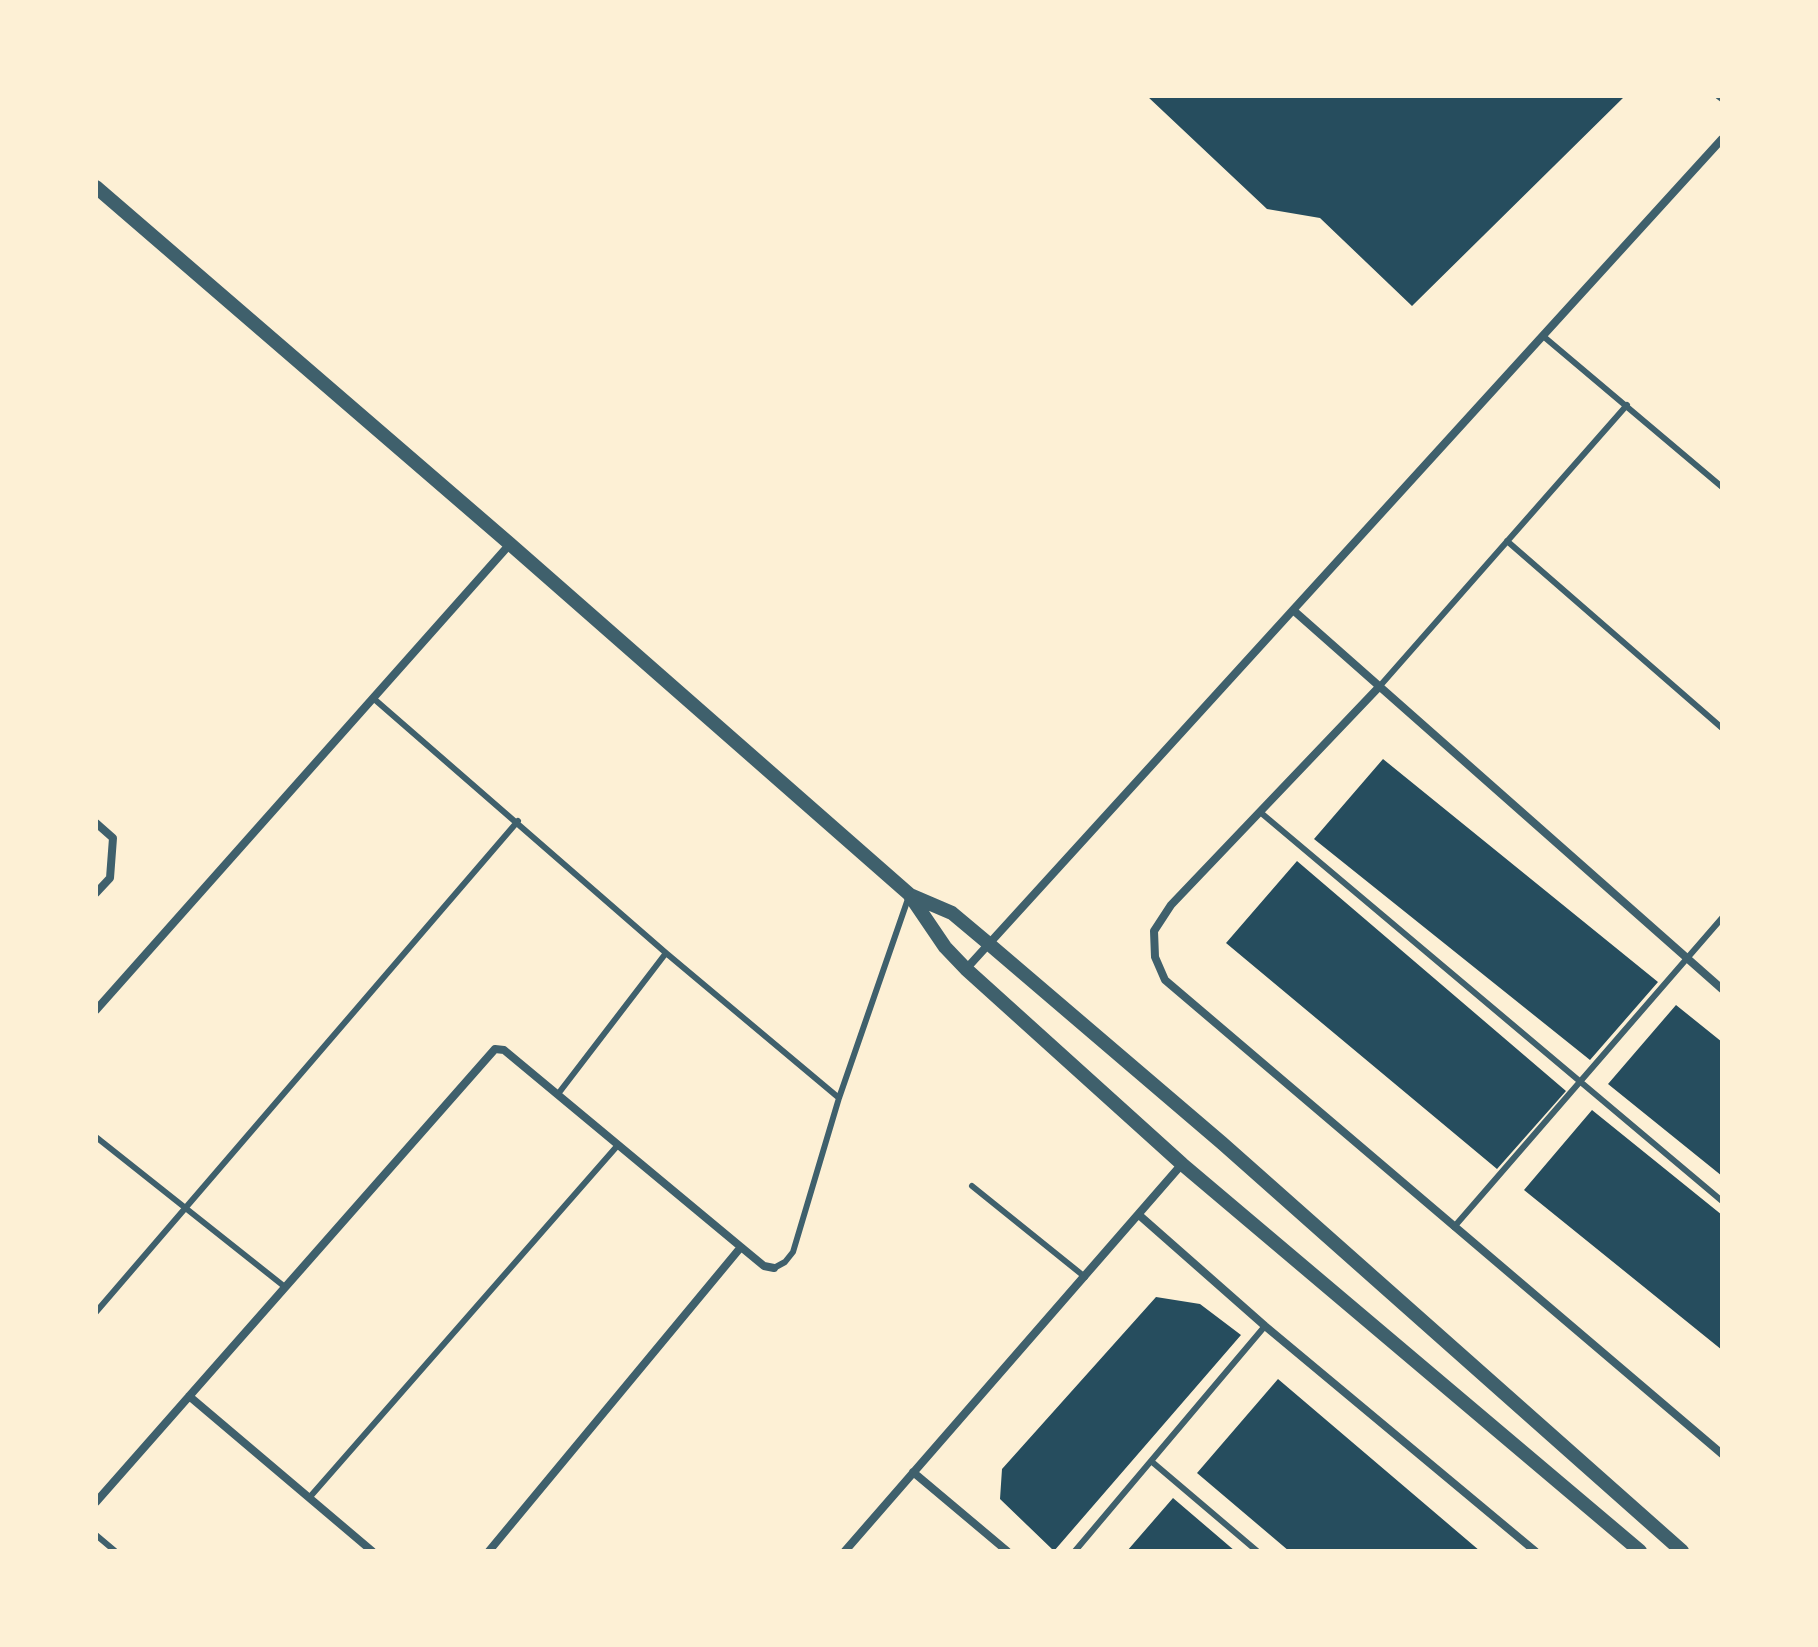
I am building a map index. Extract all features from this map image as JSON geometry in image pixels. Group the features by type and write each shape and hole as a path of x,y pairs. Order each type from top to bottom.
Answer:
{"street":[{"path":"966,969 1722,139"},
{"path":"96,187 909,894 945,947 966,969 1182,1164 1640,1551"},
{"path":"96,1010 510,544"},
{"path":"1293,610 1722,989"},
{"path":"1378,688 1171,905 1154,931 1155,957 1165,980 1722,1454"},
{"path":"96,823 113,838 110,878 96,893"},
{"path":"909,894 952,913 989,944 1215,1137 1682,1551"},
{"path":"96,1502 495,1049 504,1050 764,1266 774,1268"},
{"path":"845,1551 1182,1164"},
{"path":"1139,1215 1265,1326 1535,1551"},
{"path":"489,1551 741,1247"},
{"path":"189,1396 372,1551"},
{"path":"913,1472 1007,1551"}],"lane":[{"path":"1543,336 1722,487"},
{"path":"1378,688 1627,405"},
{"path":"1507,541 1722,728"},
{"path":"373,698 518,821 666,953 839,1098"},
{"path":"1260,812 1722,1201"},
{"path":"96,1312 518,821"},
{"path":"774,1268 785,1262 793,1252 839,1098 909,894"},
{"path":"1454,1227 1722,918"},
{"path":"558,1094 666,953"},
{"path":"96,1137 285,1287"},
{"path":"309,1498 618,1145"},
{"path":"972,1186 1085,1277"},
{"path":"1075,1551 1265,1326"},
{"path":"1151,1461 1257,1551"},
{"path":"96,1535 115,1551"}],"building":[{"path":"1147,96 1625,96 1412,306 1320,218 1267,209"},
{"path":"1383,759 1658,982 1590,1060 1314,839"},
{"path":"1297,861 1566,1091 1497,1169 1226,943"},
{"path":"1676,1005 1722,1042 1722,1176 1608,1084"},
{"path":"1592,1110 1722,1215 1722,1350 1524,1190"},
{"path":"1156,1297 1200,1304 1241,1335 1054,1551 1000,1499 1002,1469"},
{"path":"1278,1379 1480,1551 1289,1551 1197,1473"},
{"path":"1173,1498 1235,1551 1127,1551"}]}
